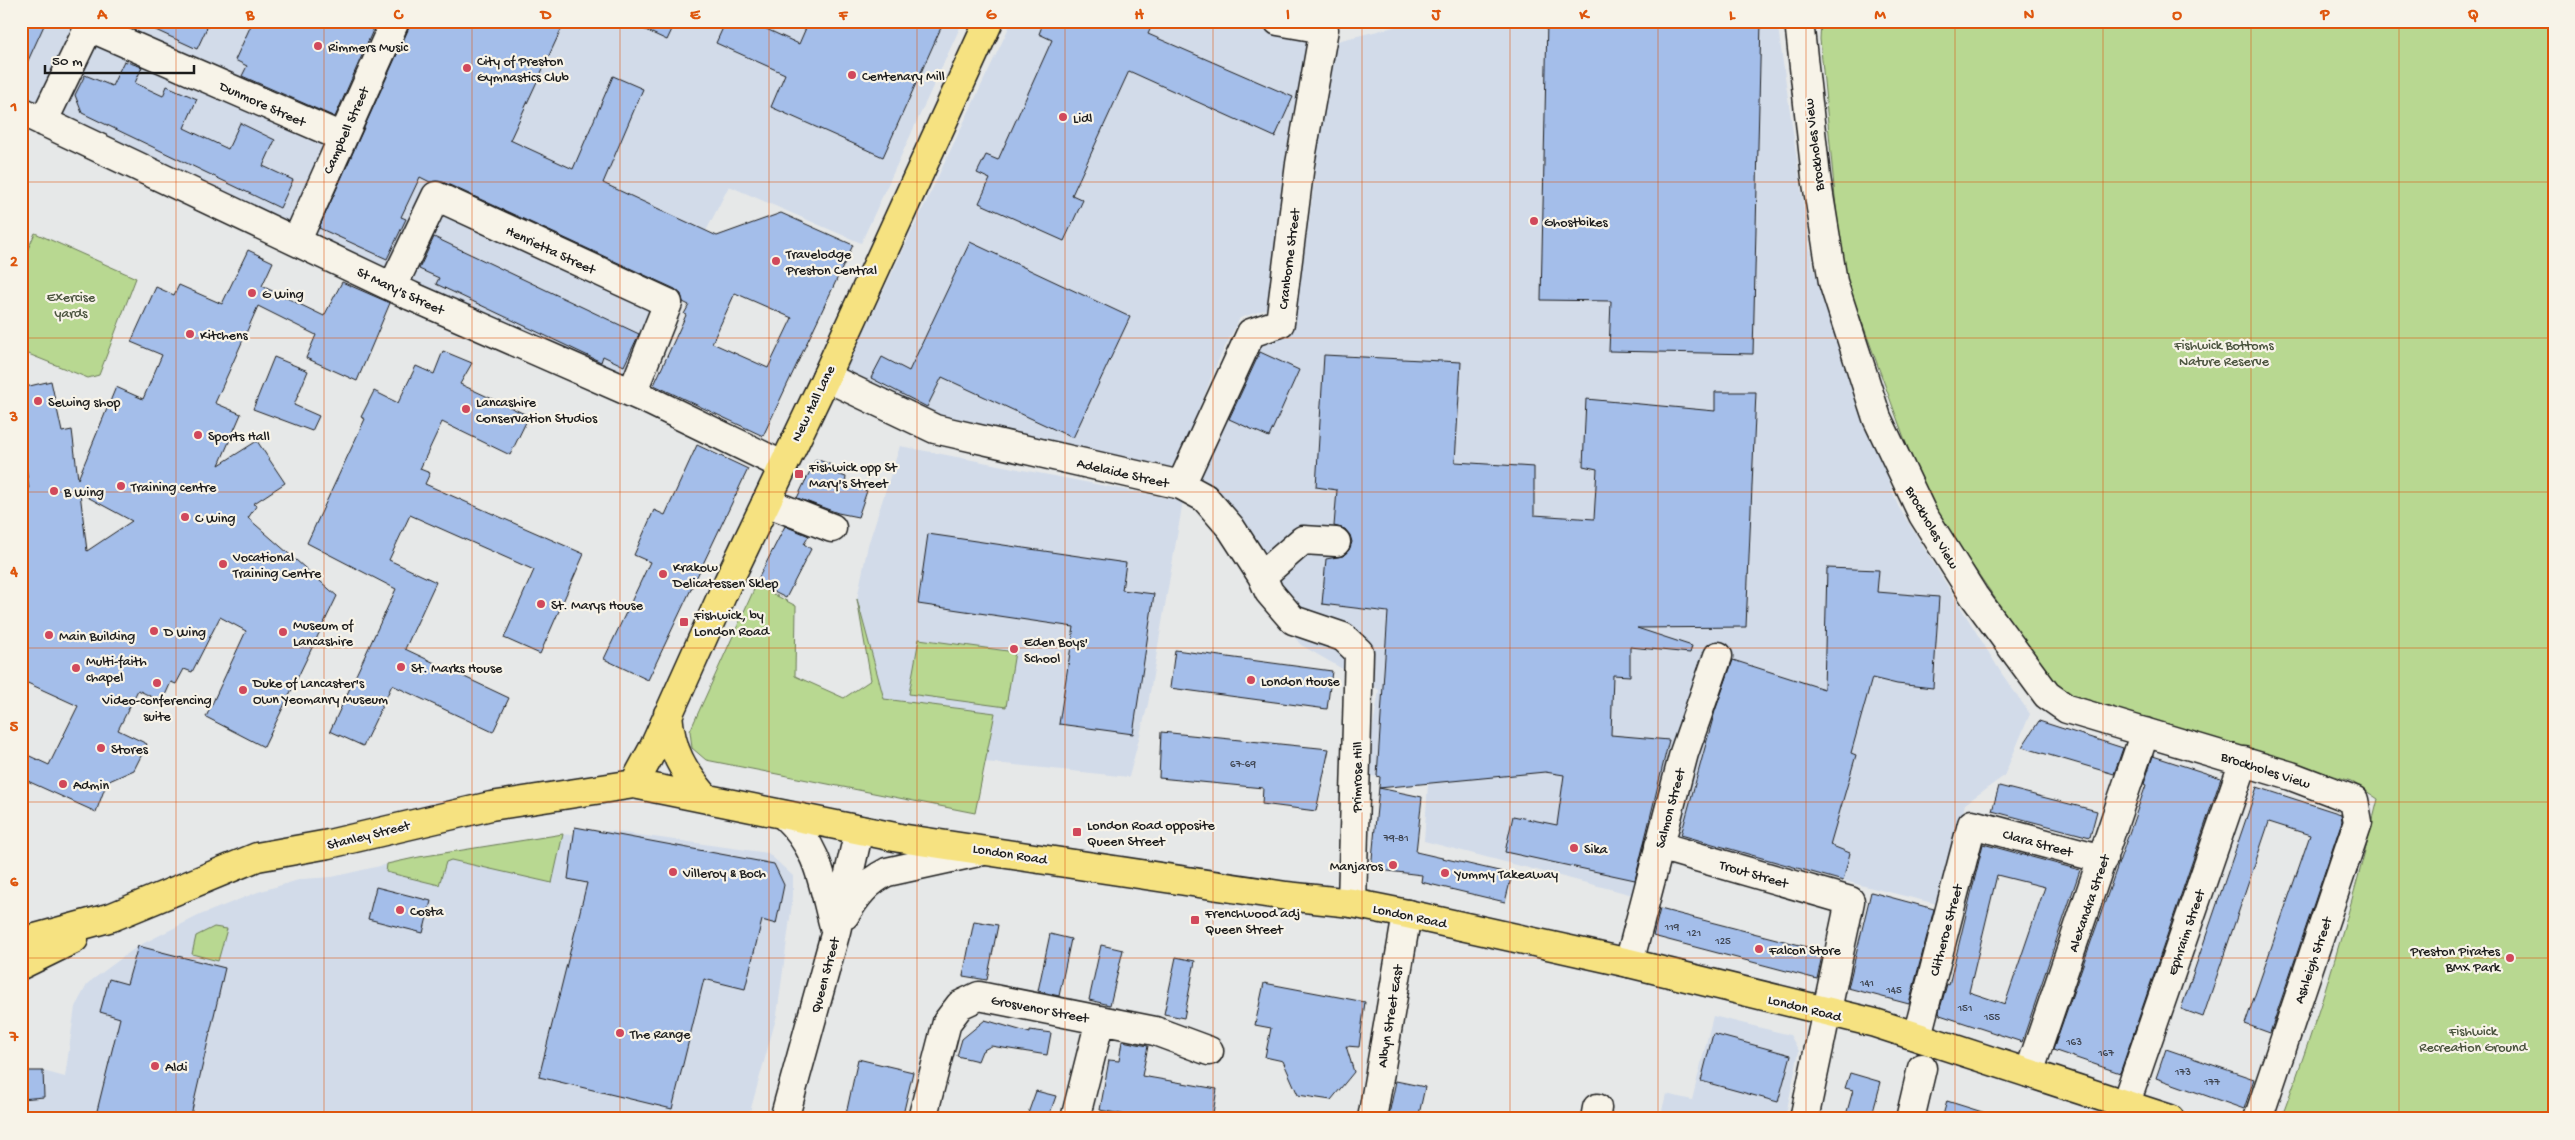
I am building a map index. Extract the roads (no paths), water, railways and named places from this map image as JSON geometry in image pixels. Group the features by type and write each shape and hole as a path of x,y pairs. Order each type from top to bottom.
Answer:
{"highway":[{"name":"New Hall Lane","path":"634,784 782,465 826,377 989,21"},
{"path":"668,714 670,738 675,752 690,780 706,798"},
{"name":"London Road","path":"634,784 859,830 1286,896 1352,903 1407,914 1629,963 1917,1036 2170,1119"},
{"name":"Stanley Street","path":"21,942 112,917 257,857 329,844 491,806 634,784"},
{"name":"Stanley Street","path":"21,965 49,953 112,917"}],"street":[{"name":"Campbell Street","path":"297,240 395,21"},
{"name":"Cranborne Street","path":"1181,485 1252,333 1280,323 1300,164 1324,29 1278,21"},
{"name":"Brockholes View","path":"1799,21 1816,177 1833,282 1877,418 1923,516 1974,596 2048,695 2067,709 2244,761 2354,800"},
{"name":"Dunmore Street","path":"32,116 89,27 342,137"},
{"name":"St Mary's Street","path":"32,116 393,286 632,393 782,465"},
{"name":"Henrietta Street","path":"393,286 436,196 668,303 632,393"},
{"name":"Adelaide Street","path":"826,377 934,429 1181,485 1205,498 1231,528 1262,576 1269,592 1293,620 1344,636 1359,652"},
{"path":"766,502 832,528"},
{"path":"1262,576 1303,540 1336,542"},
{"name":"Primrose Hill","path":"1352,903 1359,652"},
{"name":"Salmon Street","path":"1629,963 1684,753 1718,656"},
{"name":"Alexandra Street","path":"2029,1073 2145,732"},
{"name":"Ephraim Street","path":"2126,1103 2244,761"},
{"name":"Ashleigh Street","path":"2258,1119 2358,822 2354,800"},
{"path":"784,816 800,830 816,858 836,931"},
{"name":"Clara Street","path":"1972,824 2103,859"},
{"name":"Clitheroe Street","path":"1917,1036 1972,824"},
{"name":"Queen Street","path":"784,1119 836,931 859,830"},
{"name":"Trout Street","path":"1659,846 1850,901 1824,1012"},
{"path":"836,931 855,897 874,879 898,869 990,850"},
{"name":"Albyn Street East","path":"1372,1119 1407,914"},
{"name":"Grosvenor Street","path":"922,1119 947,1022 960,1006 979,996 1155,1030 1209,1050"},
{"path":"1804,1119 1824,1012"},
{"path":"1075,1119 1100,1020"},
{"path":"1910,1119 1921,1072"}],"place":[{"name":"Rimmers Music","path":"318,46"},
{"name":"City of Preston Gymnastics Club","path":"467,68"},
{"name":"Centenary Mill","path":"852,75"},
{"name":"Lidl","path":"1063,117"},
{"name":"Ghostbikes","path":"1534,221"},
{"name":"Travelodge Preston Central","path":"776,261"},
{"name":"G Wing","path":"252,293"},
{"name":"Kitchens","path":"190,334"},
{"name":"Sewing shop","path":"38,401"},
{"name":"Lancashire Conservation Studios","path":"466,409"},
{"name":"Sports Hall","path":"198,435"},
{"name":"Fishwick opp St Mary's Street","path":"799,474"},
{"name":"Training centre","path":"121,486"},
{"name":"B Wing","path":"54,491"},
{"name":"C Wing","path":"185,517"},
{"name":"Vocational Training Centre","path":"223,564"},
{"name":"Krakow Delicatessen Sklep","path":"663,574"},
{"name":"St. Marys House","path":"541,604"},
{"name":"Fishwick, by London Road","path":"684,622"},
{"name":"D Wing","path":"154,631"},
{"name":"Museum of Lancashire","path":"283,632"},
{"name":"Main Building","path":"49,635"},
{"name":"Eden Boys' School","path":"1014,649"},
{"name":"St. Marks House","path":"401,667"},
{"name":"Multi-faith chapel","path":"76,668"},
{"name":"London House","path":"1251,680"},
{"name":"Video-conferencing suite","path":"157,683"},
{"name":"Duke of Lancaster's Own Yeomanry Museum","path":"243,690"},
{"name":"Stores","path":"101,748"},
{"name":"Admin","path":"63,784"},
{"name":"London Road opposite Queen Street","path":"1077,832"},
{"name":"Sika","path":"1574,848"},
{"name":"Manjaros","path":"1393,865"},
{"name":"Villeroy & Boch","path":"673,872"},
{"name":"Yummy Takeaway","path":"1445,873"},
{"name":"Costa","path":"400,910"},
{"name":"Frenchwood adj Queen Street","path":"1195,920"},
{"name":"Falcon Store","path":"1759,949"},
{"name":"Preston Pirates BMX Park","path":"2510,958"},
{"name":"The Range","path":"620,1033"},
{"name":"Aldi","path":"155,1066"}],"park label":[{"name":"Exercise yards","path":"71,304"},
{"name":"Fishwick Bottoms Nature Reserve","path":"2224,352"},
{"name":"Fishwick Recreation Ground","path":"2473,1038"}]}
